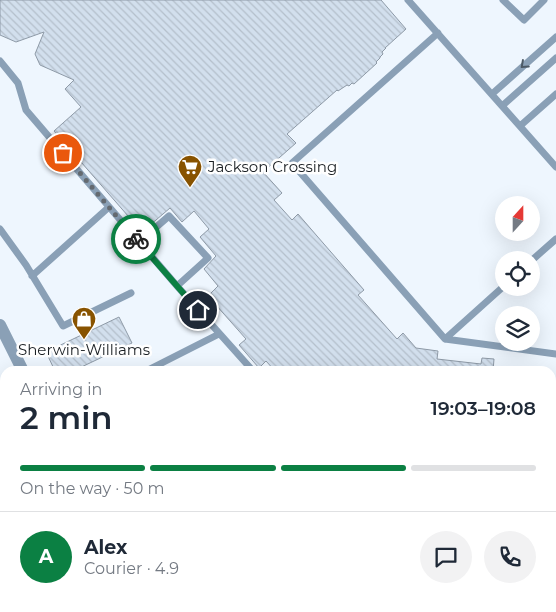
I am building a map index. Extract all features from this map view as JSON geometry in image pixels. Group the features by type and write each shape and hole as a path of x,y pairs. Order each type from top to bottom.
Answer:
{"street":[{"path":"0,325 20,366"}],"lane":[{"path":"408,0 556,167"},
{"path":"503,0 524,20 544,0"},
{"path":"438,34 292,163 445,339 556,354"},
{"path":"492,94 556,37"},
{"path":"502,106 556,58"},
{"path":"0,61 18,82 26,110 248,366"},
{"path":"520,126 556,94"},
{"path":"32,276 109,207"},
{"path":"139,242 169,216 208,258 177,286"},
{"path":"0,229 63,326 131,293"},
{"path":"540,253 556,239"},
{"path":"445,339 495,294"},
{"path":"156,366 219,334"}],"building":[{"name":"Jackson Crossing","path":"0,0 381,0 406,29 385,48 377,63 354,84 352,83 337,90 287,134 296,143 263,172 282,193 274,200 292,220 298,214 364,290 358,295 397,339 403,333 416,348 438,351 437,359 481,364 482,358 494,359 493,366 270,366 266,361 261,366 257,366 239,345 246,339 208,296 218,286 204,269 216,256 200,237 209,229 194,211 182,222 170,208 142,232 54,131 81,107 65,89 74,80 40,65 35,54 44,32 16,42 0,35"},
{"path":"119,317 132,343 84,366 53,366 46,352"}],"way so far":[{"path":"63,153 136,239"}],"place":[{"name":"Jackson Crossing","path":"190,188"},
{"name":"Sherwin-Williams","path":"84,340"}],"route":[{"path":"136,239 198,310"}]}
